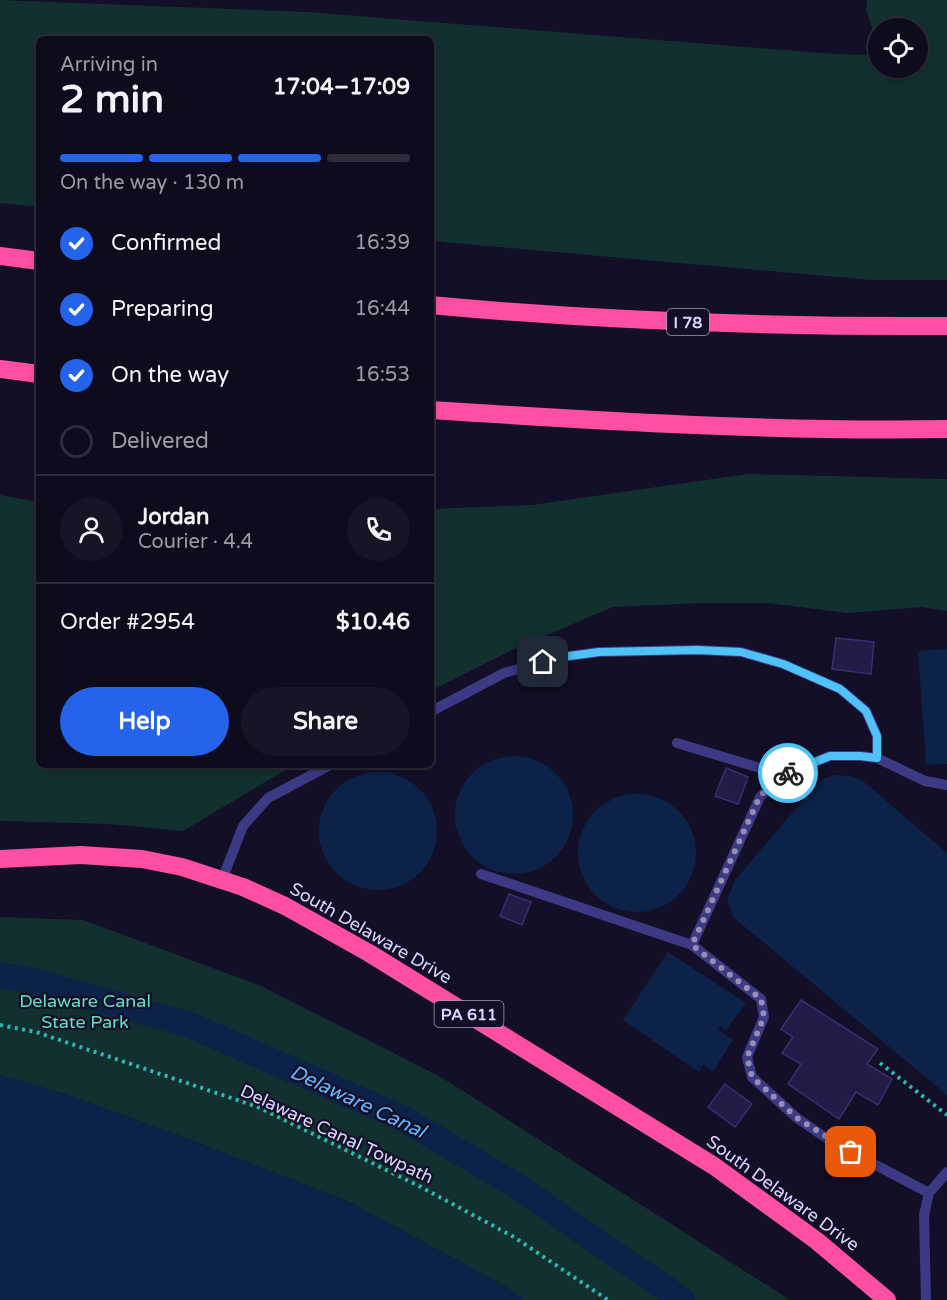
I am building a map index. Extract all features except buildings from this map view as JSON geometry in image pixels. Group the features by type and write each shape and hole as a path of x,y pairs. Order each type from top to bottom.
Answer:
{"highway":[{"path":"0,256 36,261"},
{"name":"I 78","path":"434,304 545,314 748,325 947,326"},
{"path":"0,369 36,374"},
{"path":"434,410 783,428 947,429"},
{"name":"South Delaware Drive","path":"0,859 81,855 120,857 182,867 222,880 285,906 369,953 714,1166 817,1241 887,1300"}],"lane":[{"path":"434,710 504,673 562,657 599,652 697,650 741,652 783,664 840,689 866,711 877,736 877,758"},
{"path":"678,743 783,775"},
{"path":"692,945 760,796 783,775 830,756 860,756 877,758 926,781 947,785"},
{"path":"222,880 243,825 268,798 324,768"},
{"path":"481,874 692,945 761,999 764,1017 747,1057 752,1077 797,1118 832,1142 929,1193"},
{"path":"926,1300 924,1215 929,1193 947,1172"}],"path":[{"name":"Delaware Canal Towpath","path":"0,1025 36,1032 258,1107 419,1186 514,1237 608,1300"},
{"path":"880,1063 947,1115"}],"green space":[{"path":"0,0 307,12 834,54 868,55 868,78 928,78 928,18 869,18 866,9 867,0 947,0 947,280 871,280 434,241 434,36 36,36 36,207 0,203"},
{"path":"748,474 947,479 947,611 921,607 848,613 767,603 613,607 514,649 434,689 434,509 532,505"},
{"path":"0,495 36,501 36,768 289,768 183,831 110,824 0,821"},
{"name":"Delaware Canal State Park","path":"0,917 83,920 259,985 441,1077 790,1300 525,1300 501,1284 349,1202 65,1094 0,1075"}],"water":[{"path":"947,649 947,764 926,765 918,651"},
{"path":"514,756 525,757 547,766 563,782 572,804 572,826 563,848 547,864 525,873 514,874 503,873 481,864 465,848 456,826 455,815 456,804 465,782 481,766 503,757"},
{"path":"378,772 411,782 427,798 437,831 427,864 411,880 378,890 345,880 329,864 319,831 329,798 345,782"},
{"path":"833,775 862,780 947,853 947,1095 733,917 727,900 735,880 815,786 823,779"},
{"path":"637,794 648,795 670,804 686,820 695,842 695,864 686,886 670,902 648,911 637,912 626,911 604,902 588,886 579,864 578,853 579,842 588,820 604,804 626,795"},
{"path":"668,952 746,1003 726,1030 720,1026 718,1030 733,1040 713,1072 703,1065 699,1072 623,1020"},
{"path":"0,1075 65,1094 349,1202 501,1284 525,1300 0,1300"}],"waterway":[{"name":"Delaware Canal","path":"0,976 26,979 190,1025 404,1119 515,1185 682,1300"}],"way so far":[{"path":"788,773 760,796 692,945 761,999 764,1017 747,1057 752,1077 797,1118 851,1152"}],"route":[{"path":"543,662 599,652 697,650 741,652 783,664 840,689 866,711 877,736 877,758 830,756 788,773"}]}
